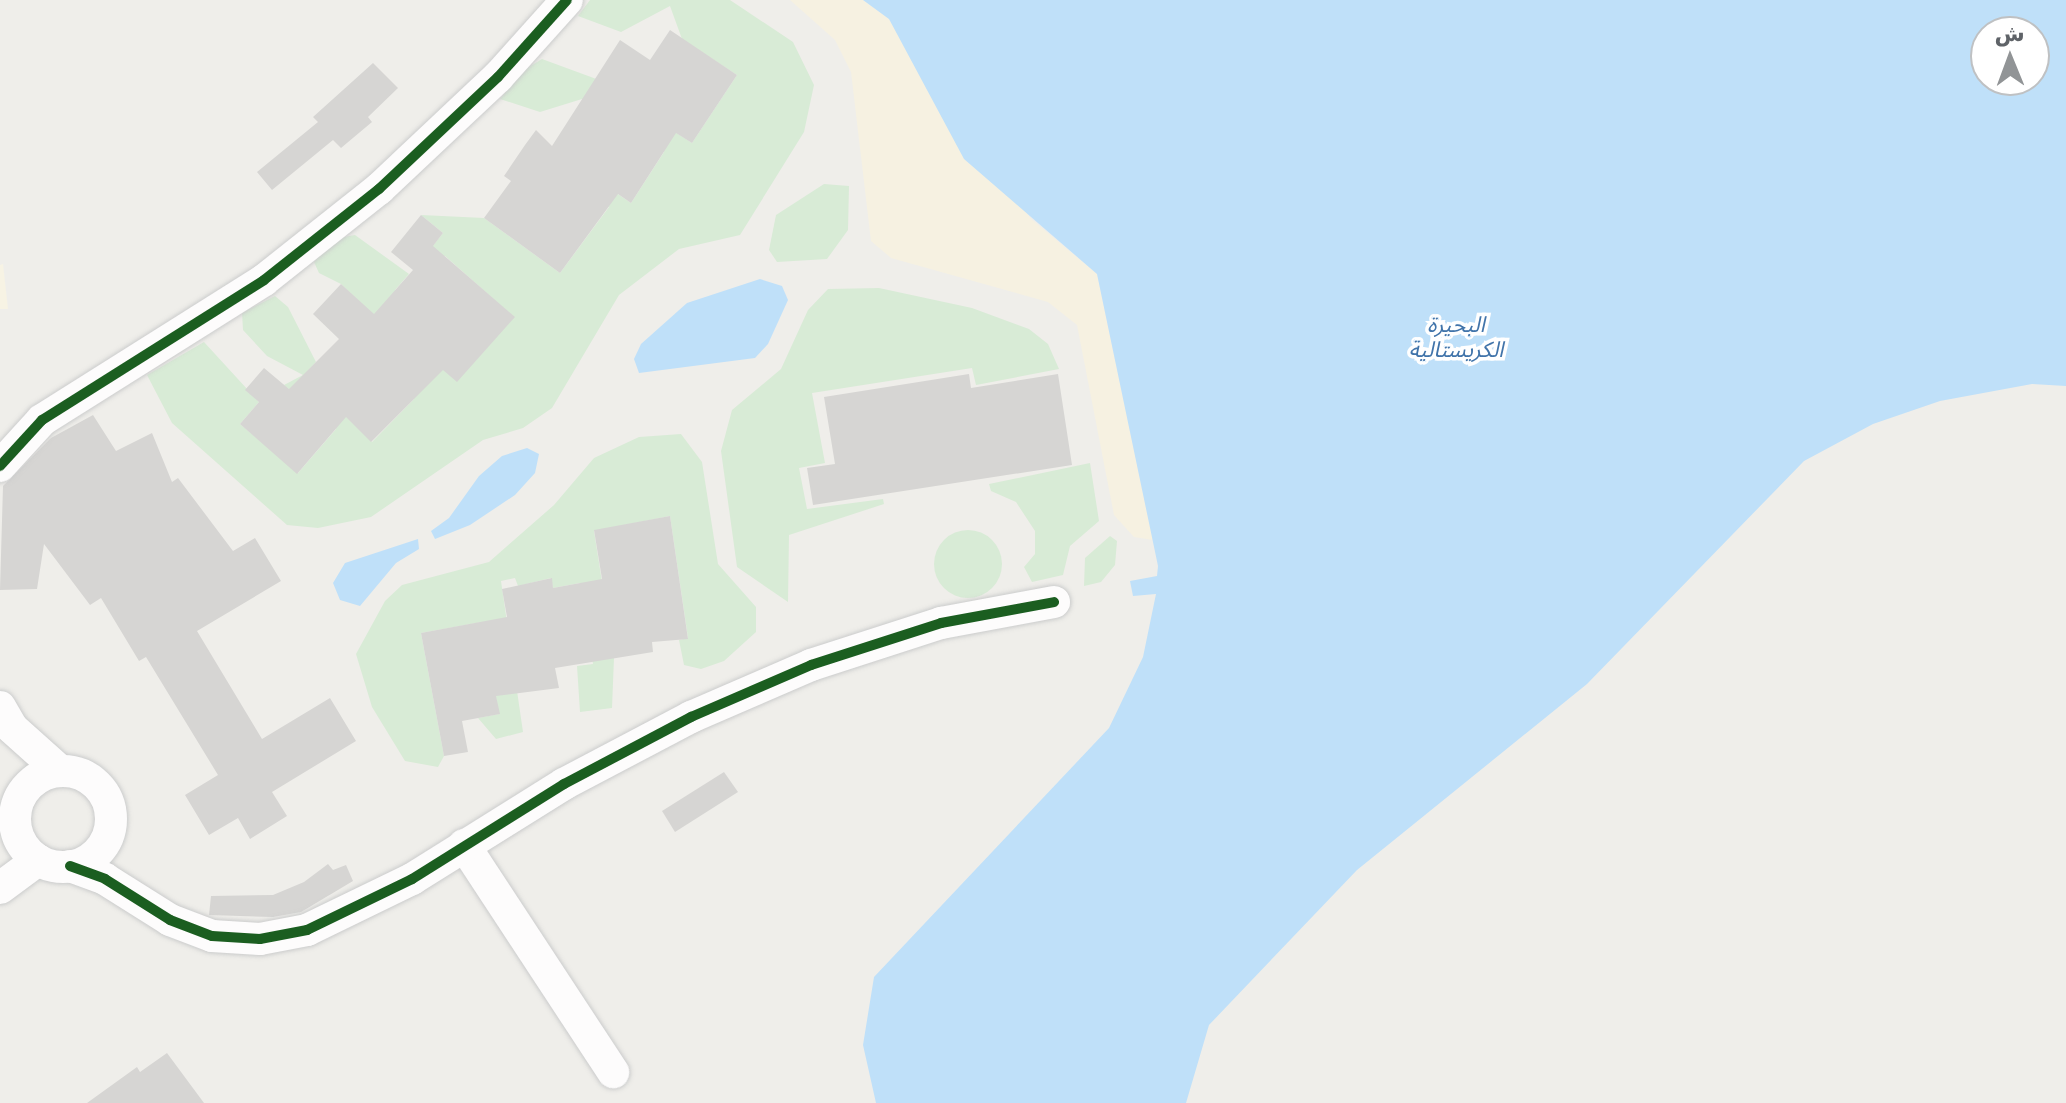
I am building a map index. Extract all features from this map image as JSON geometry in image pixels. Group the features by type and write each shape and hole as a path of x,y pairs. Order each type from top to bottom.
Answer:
{"street":[{"path":"0,466 42,420 264,280 379,189 498,77 567,0"},
{"path":"6,718 16,832 38,860 70,866 138,896 170,920 212,936 283,936 307,930 412,879 564,784 691,717 811,665 971,615 1054,602"},
{"path":"6,718 59,770 91,780 103,792 110,808 106,841 118,871 138,896"},
{"path":"13,814 43,774 59,770"},
{"path":"70,866 84,862 106,841"},
{"path":"464,845 613,1072"},
{"path":"0,888 38,860"}],"shaded area":[{"path":"3,264 8,309 0,309 0,265"}],"green space":[{"path":"590,0 730,0 793,42 814,85 804,132 740,235 679,249 619,295 552,408 523,428 483,440 371,517 318,528 287,525 172,423 147,375 204,342 259,402 240,424 298,473 336,429 284,385 303,375 267,356 243,330 242,313 275,296 288,307 316,362 304,375 372,442 414,399 347,332 367,309 341,284 319,273 314,262 334,239 355,235 409,274 395,290 403,297 384,318 457,381 514,317 445,256 420,262 443,233 421,215 484,218 560,273 609,207 550,164 559,154 631,203 664,152 582,99 540,112 500,99 524,70 542,59 629,91 625,100 692,143 737,75 682,39 670,6 621,32 578,16"},
{"path":"824,184 849,186 848,230 827,259 777,262 769,250 776,215"},
{"path":"879,288 972,308 1029,329 1048,344 1059,369 976,385 972,368 812,393 825,463 799,468 807,509 883,499 884,504 789,535 788,602 737,567 721,451 732,410 781,369 808,310 828,289"},
{"path":"681,434 702,462 718,564 756,607 756,632 724,661 701,669 684,665 679,640 688,638 670,516 594,531 614,658 612,708 580,712 577,666 593,664 580,583 553,588 551,578 518,586 515,578 501,581 523,732 496,739 478,718 499,714 482,622 421,633 444,756 438,767 405,761 372,707 356,654 385,601 402,585 489,562 554,505 594,458 639,437"},
{"path":"1090,463 1099,521 1070,546 1063,575 1032,582 1024,567 1035,554 1035,531 1016,502 991,491 989,484"},
{"path":"968,530 992,540 1002,564 992,588 968,598 944,588 934,564 944,540"},
{"path":"1110,536 1117,541 1115,565 1101,582 1084,586 1085,558"}],"sand":[{"path":"790,0 863,0 889,19 1031,219 1097,274 1153,540 1134,537 1114,515 1077,325 1048,302 891,258 871,241 851,72 835,40"}],"water":[{"name":"البحيرة الكريستالية","path":"863,0 2066,0 2066,386 2032,384 1940,401 1873,424 1804,461 1587,684 1357,870 1209,1025 1186,1103 876,1103 863,1045 874,977 1109,728 1143,657 1156,594 1133,596 1130,581 1157,576 1158,566 1097,274 964,159 889,19"},
{"path":"760,279 782,286 788,300 768,344 755,358 639,373 634,359 641,344 687,303"},
{"path":"527,448 539,454 535,473 515,495 470,525 435,539 431,531 449,518 479,476 502,456"},
{"path":"418,539 419,549 396,563 360,606 340,600 333,583 345,563"}],"building":[{"path":"670,30 737,75 692,143 676,133 631,203 618,194 560,273 484,218 511,181 504,176 536,130 552,146 620,40 650,60"},
{"path":"373,63 398,88 368,117 372,122 341,148 333,140 272,190 257,172 318,122 313,117"},
{"path":"421,215 443,233 433,246 515,317 457,382 443,370 371,442 346,417 297,474 240,424 259,402 245,390 264,368 289,389 339,339 313,314 341,284 374,314 413,270 391,252"},
{"path":"969,374 971,388 1058,374 1072,465 813,505 807,468 835,464 824,397"},
{"path":"93,415 116,451 152,433 172,482 178,478 233,551 255,538 281,581 197,631 262,739 330,698 356,741 272,792 287,816 250,839 238,818 209,835 185,795 218,775 146,657 139,661 101,598 90,605 44,544 37,589 0,590 3,486 51,438"},
{"path":"670,516 688,639 652,642 653,652 555,668 559,688 496,696 500,714 462,721 468,752 444,756 421,633 507,617 502,589 552,578 553,588 602,579 594,530"},
{"path":"724,772 738,792 675,832 662,811"},
{"path":"328,864 333,870 346,865 353,881 301,912 273,917 209,915 211,896 273,895 304,882"},
{"path":"167,1053 204,1103 87,1103 137,1067 140,1072"}],"cycle path":[{"path":"0,466 42,420 264,280 379,189 498,77 567,0"},
{"path":"70,866 105,879 170,920 212,936 260,939 307,930 412,879 564,784 691,717 811,665 941,623 1054,602"}]}
